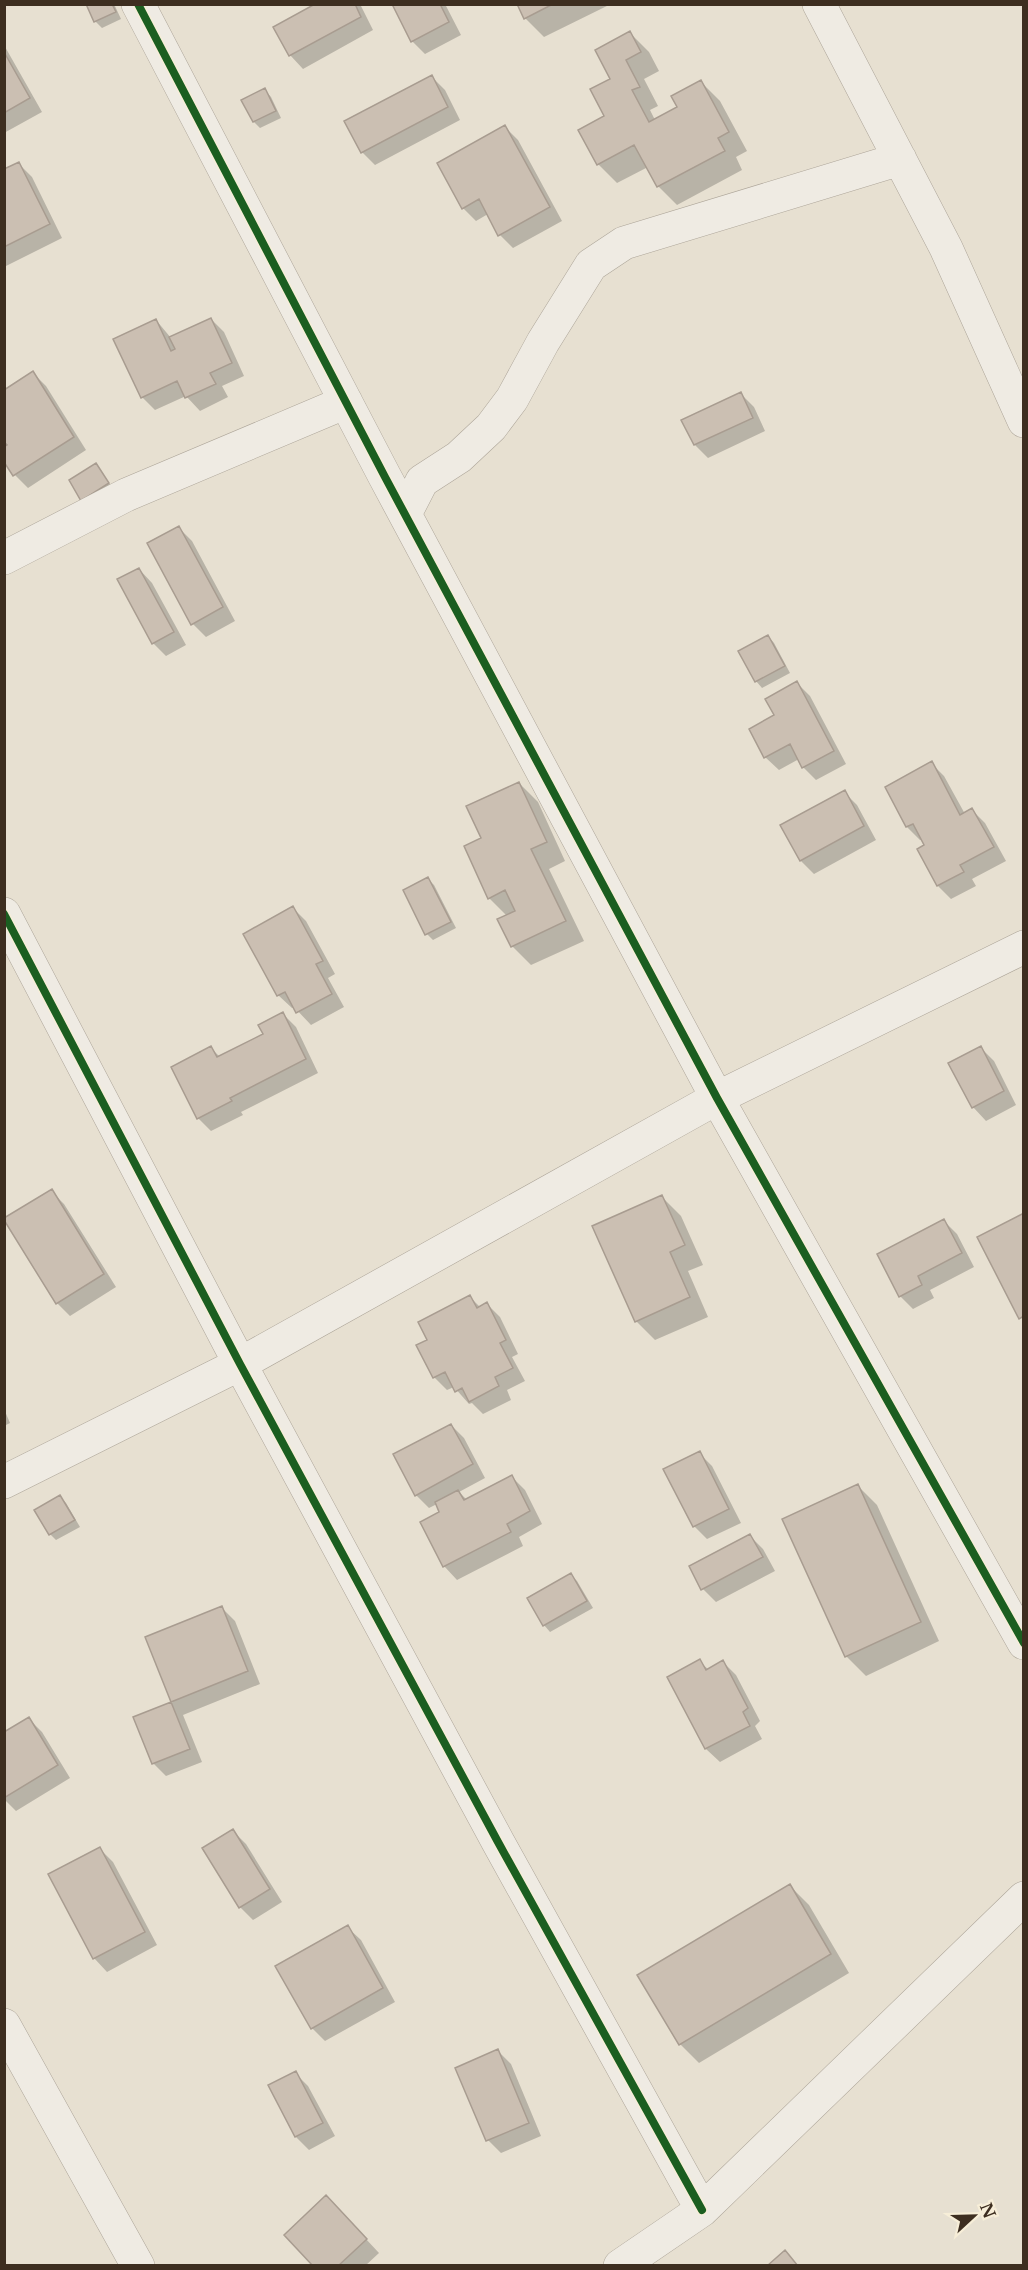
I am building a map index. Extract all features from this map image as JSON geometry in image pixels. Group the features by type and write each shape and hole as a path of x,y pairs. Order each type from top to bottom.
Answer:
{"street":[{"path":"138,4 405,514 717,1098 1023,1643"},
{"path":"819,4 946,248 1023,421"},
{"path":"405,514 422,481 459,457 491,427 512,399 543,342 591,265 624,243 900,159"},
{"path":"4,558 126,495 346,402"},
{"path":"4,914 240,1364 498,1842 702,2210"},
{"path":"4,1482 240,1364 717,1098 1023,947"},
{"path":"620,2265 702,2210 1023,1898"},
{"path":"4,2025 138,2265"}],"building":[{"path":"86,4 112,4 116,12 94,22"},
{"path":"315,4 355,4 361,17 289,56 273,27"},
{"path":"392,4 440,4 449,22 411,42"},
{"path":"517,4 553,4 524,19"},
{"path":"630,31 641,52 626,60 640,87 632,90 649,122 677,107 671,96 701,80 729,132 718,138 725,151 657,187 634,145 597,165 578,130 604,116 590,89 610,79 595,50"},
{"path":"4,52 30,98 4,113"},
{"path":"432,75 448,107 361,153 344,121"},
{"path":"265,88 276,111 253,122 241,100"},
{"path":"505,125 550,207 498,236 479,199 462,209 437,163"},
{"path":"19,162 50,224 4,247 4,169"},
{"path":"211,318 232,363 210,373 216,384 185,398 177,381 141,398 113,339 156,319 171,351 175,349 169,337"},
{"path":"33,371 74,437 13,476 4,462 4,447 7,445 4,442 4,390"},
{"path":"741,392 753,418 694,445 681,420"},
{"path":"96,463 109,483 81,501 69,480"},
{"path":"179,526 223,607 191,625 147,543"},
{"path":"139,568 174,632 152,644 117,579"},
{"path":"768,635 785,666 755,682 738,651"},
{"path":"797,681 834,751 802,768 790,744 764,758 749,729 774,715 765,699"},
{"path":"932,761 960,815 972,808 994,847 960,865 964,872 937,886 917,849 924,845 913,824 906,827 885,787"},
{"path":"519,782 547,842 531,849 566,921 511,947 497,919 515,911 505,890 488,899 464,846 481,838 466,806"},
{"path":"845,790 864,826 800,861 780,825"},
{"path":"428,877 451,922 425,935 403,890"},
{"path":"293,906 323,961 316,964 332,994 296,1013 285,992 277,996 243,934"},
{"path":"283,1012 306,1059 230,1098 232,1101 197,1119 171,1067 211,1046 217,1057 263,1034 258,1025"},
{"path":"981,1046 1004,1091 972,1108 948,1063"},
{"path":"52,1189 104,1274 56,1304 4,1220"},
{"path":"662,1195 685,1245 670,1252 690,1297 635,1322 592,1226"},
{"path":"1024,1213 1024,1316 1019,1319 977,1237"},
{"path":"944,1219 962,1253 918,1276 922,1285 899,1297 877,1254"},
{"path":"470,1295 477,1308 487,1302 506,1340 500,1343 513,1368 495,1377 499,1386 469,1402 462,1388 455,1392 445,1372 433,1378 416,1345 427,1340 418,1322"},
{"path":"451,1424 473,1464 415,1496 393,1454"},
{"path":"700,1451 729,1509 693,1527 663,1469"},
{"path":"512,1475 530,1511 507,1524 511,1532 443,1567 420,1522 439,1512 435,1502 458,1490 464,1500"},
{"path":"858,1484 921,1622 845,1657 782,1519"},
{"path":"60,1495 75,1520 49,1535 34,1510"},
{"path":"750,1534 763,1557 701,1590 689,1566"},
{"path":"571,1573 587,1601 543,1626 527,1598"},
{"path":"222,1606 248,1671 171,1702 145,1637"},
{"path":"700,1659 706,1670 723,1660 748,1708 743,1712 750,1726 705,1749 667,1677"},
{"path":"171,1702 190,1749 152,1764 133,1717"},
{"path":"29,1717 58,1765 4,1798 4,1732"},
{"path":"233,1829 270,1889 239,1908 202,1848"},
{"path":"100,1847 145,1932 93,1959 48,1874"},
{"path":"790,1884 831,1954 679,2045 637,1975"},
{"path":"348,1925 383,1988 311,2029 275,1966"},
{"path":"498,2049 529,2123 486,2141 455,2068"},
{"path":"296,2071 323,2123 295,2137 268,2085"},
{"path":"326,2195 367,2239 338,2266 313,2266 284,2235"},
{"path":"785,2250 798,2266 767,2266"}],"cycle path":[{"path":"138,4 385,477 717,1098 1024,1643"},
{"path":"4,914 240,1364 498,1842 702,2210"}]}
